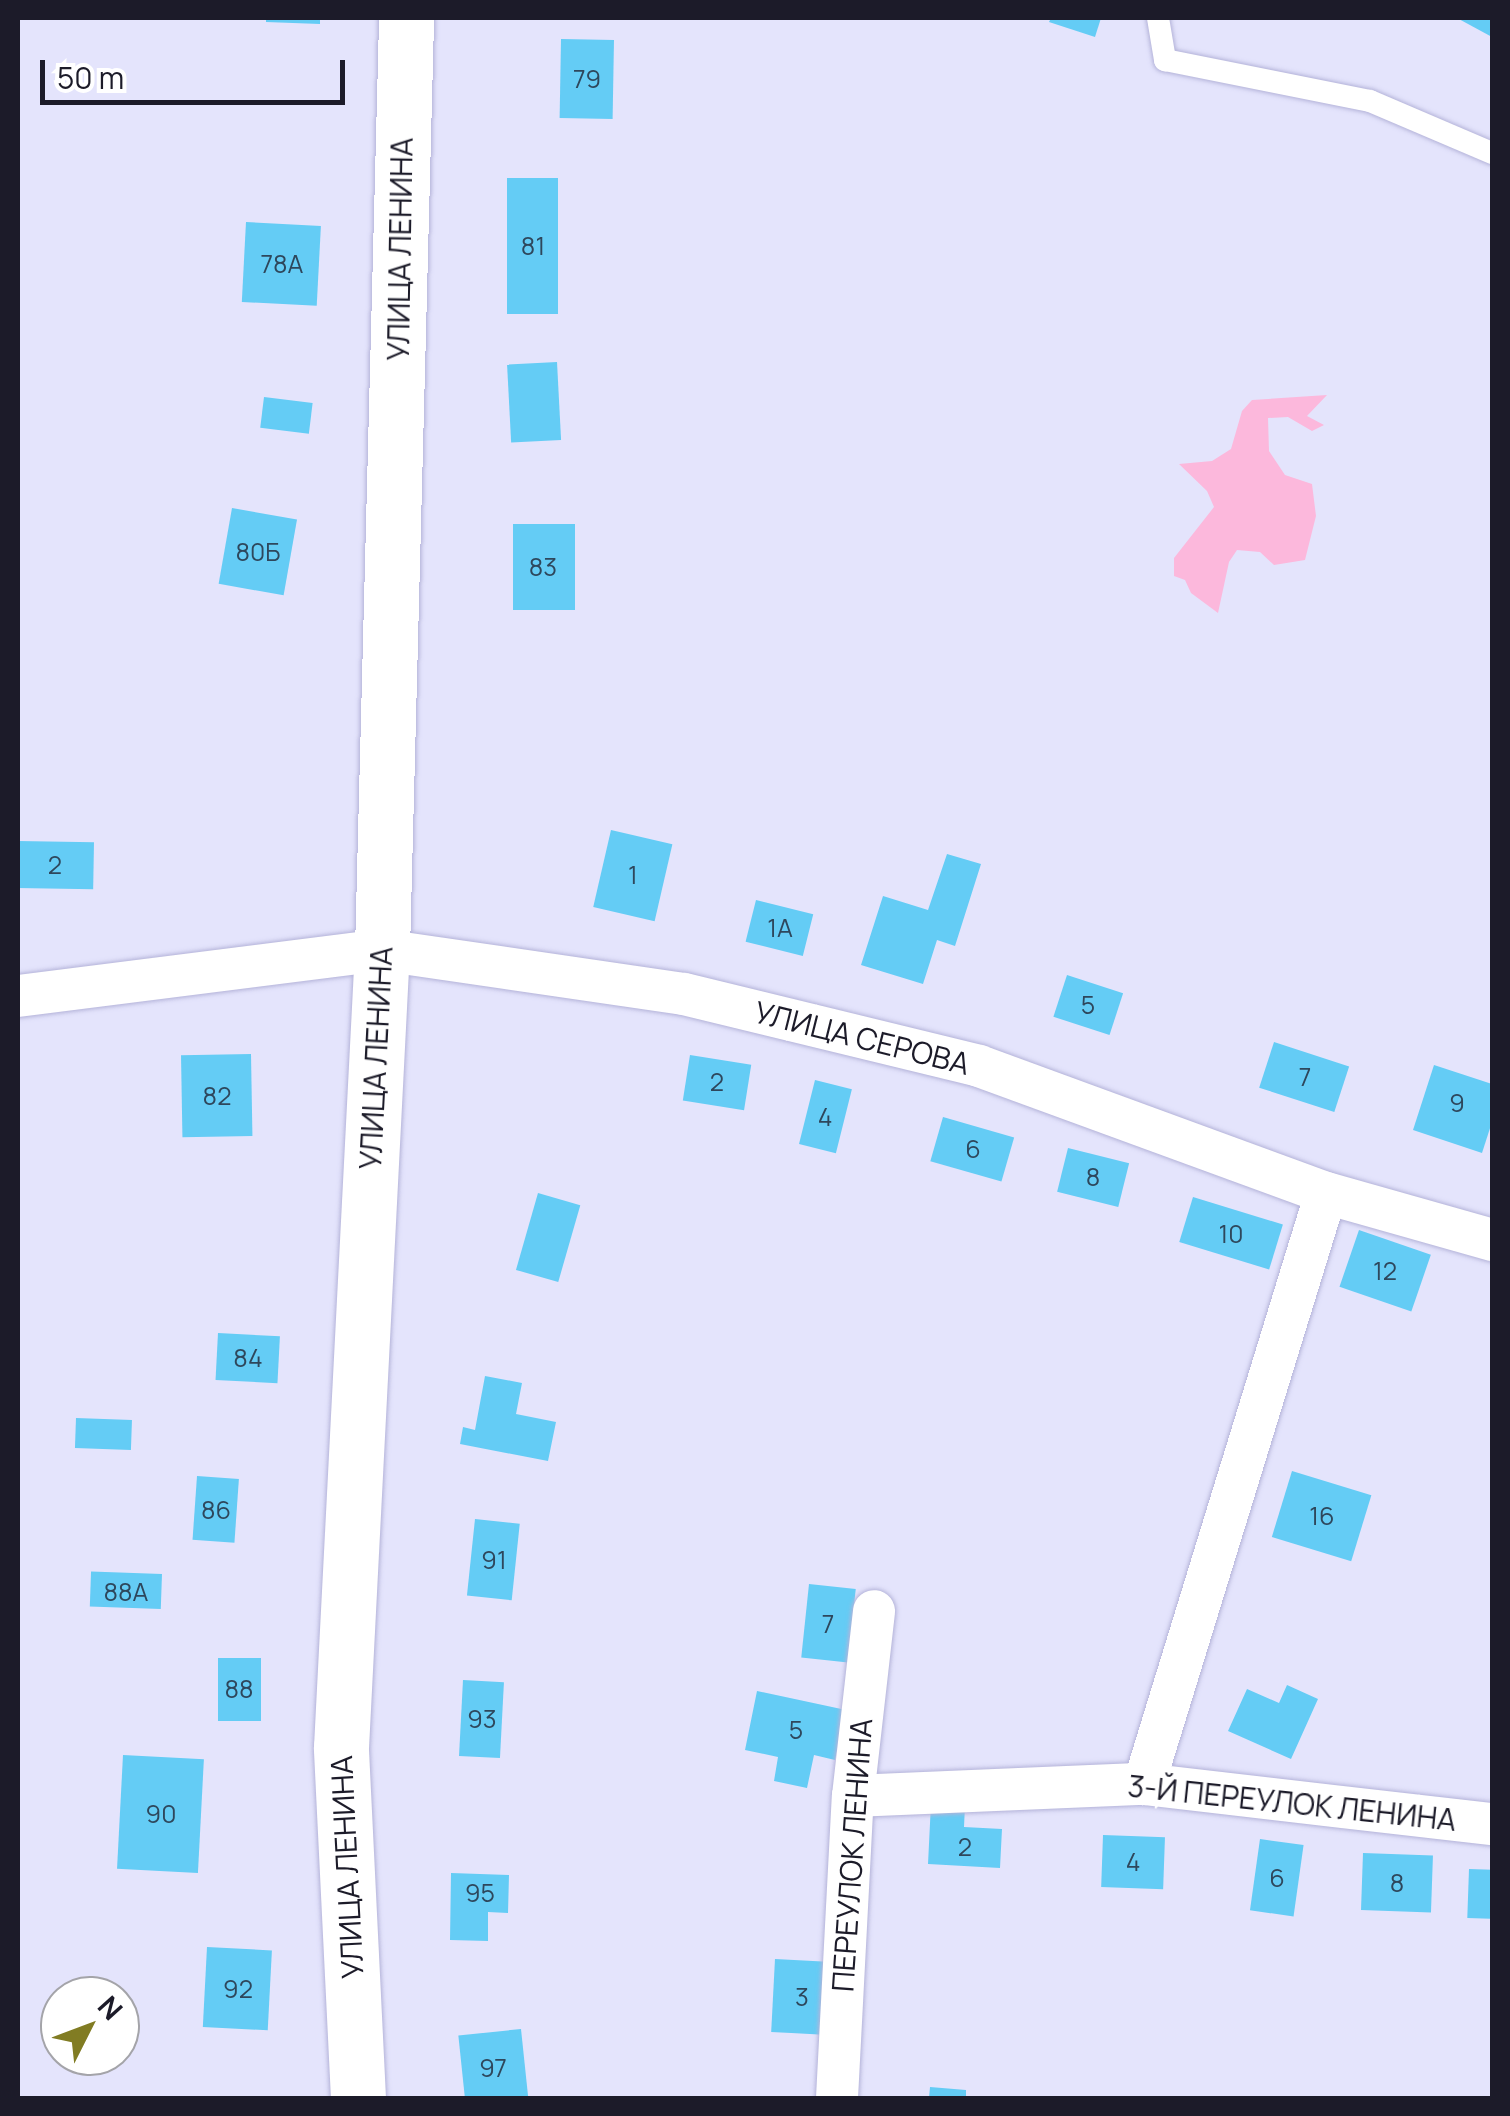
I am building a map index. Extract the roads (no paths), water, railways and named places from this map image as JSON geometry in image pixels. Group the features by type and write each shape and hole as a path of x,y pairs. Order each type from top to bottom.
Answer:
{"main road":[{"name":"УЛИЦА ЛЕНИНА","path":"358,2098 341,1747 382,950 406,18"}],"street":[{"name":"УЛИЦА СЕРОВА","path":"18,996 382,950 684,994 979,1066 1326,1193 1492,1240"},
{"path":"1144,1784 1326,1193"},
{"name":"ПЕРЕУЛОК ЛЕНИНА","path":"836,2098 852,1796 874,1612"},
{"name":"3-Й ПЕРЕУЛОК ЛЕНИНА","path":"852,1796 1144,1784 1492,1824"}],"lane":[{"path":"1158,18 1165,60 1370,101 1492,153"}]}
